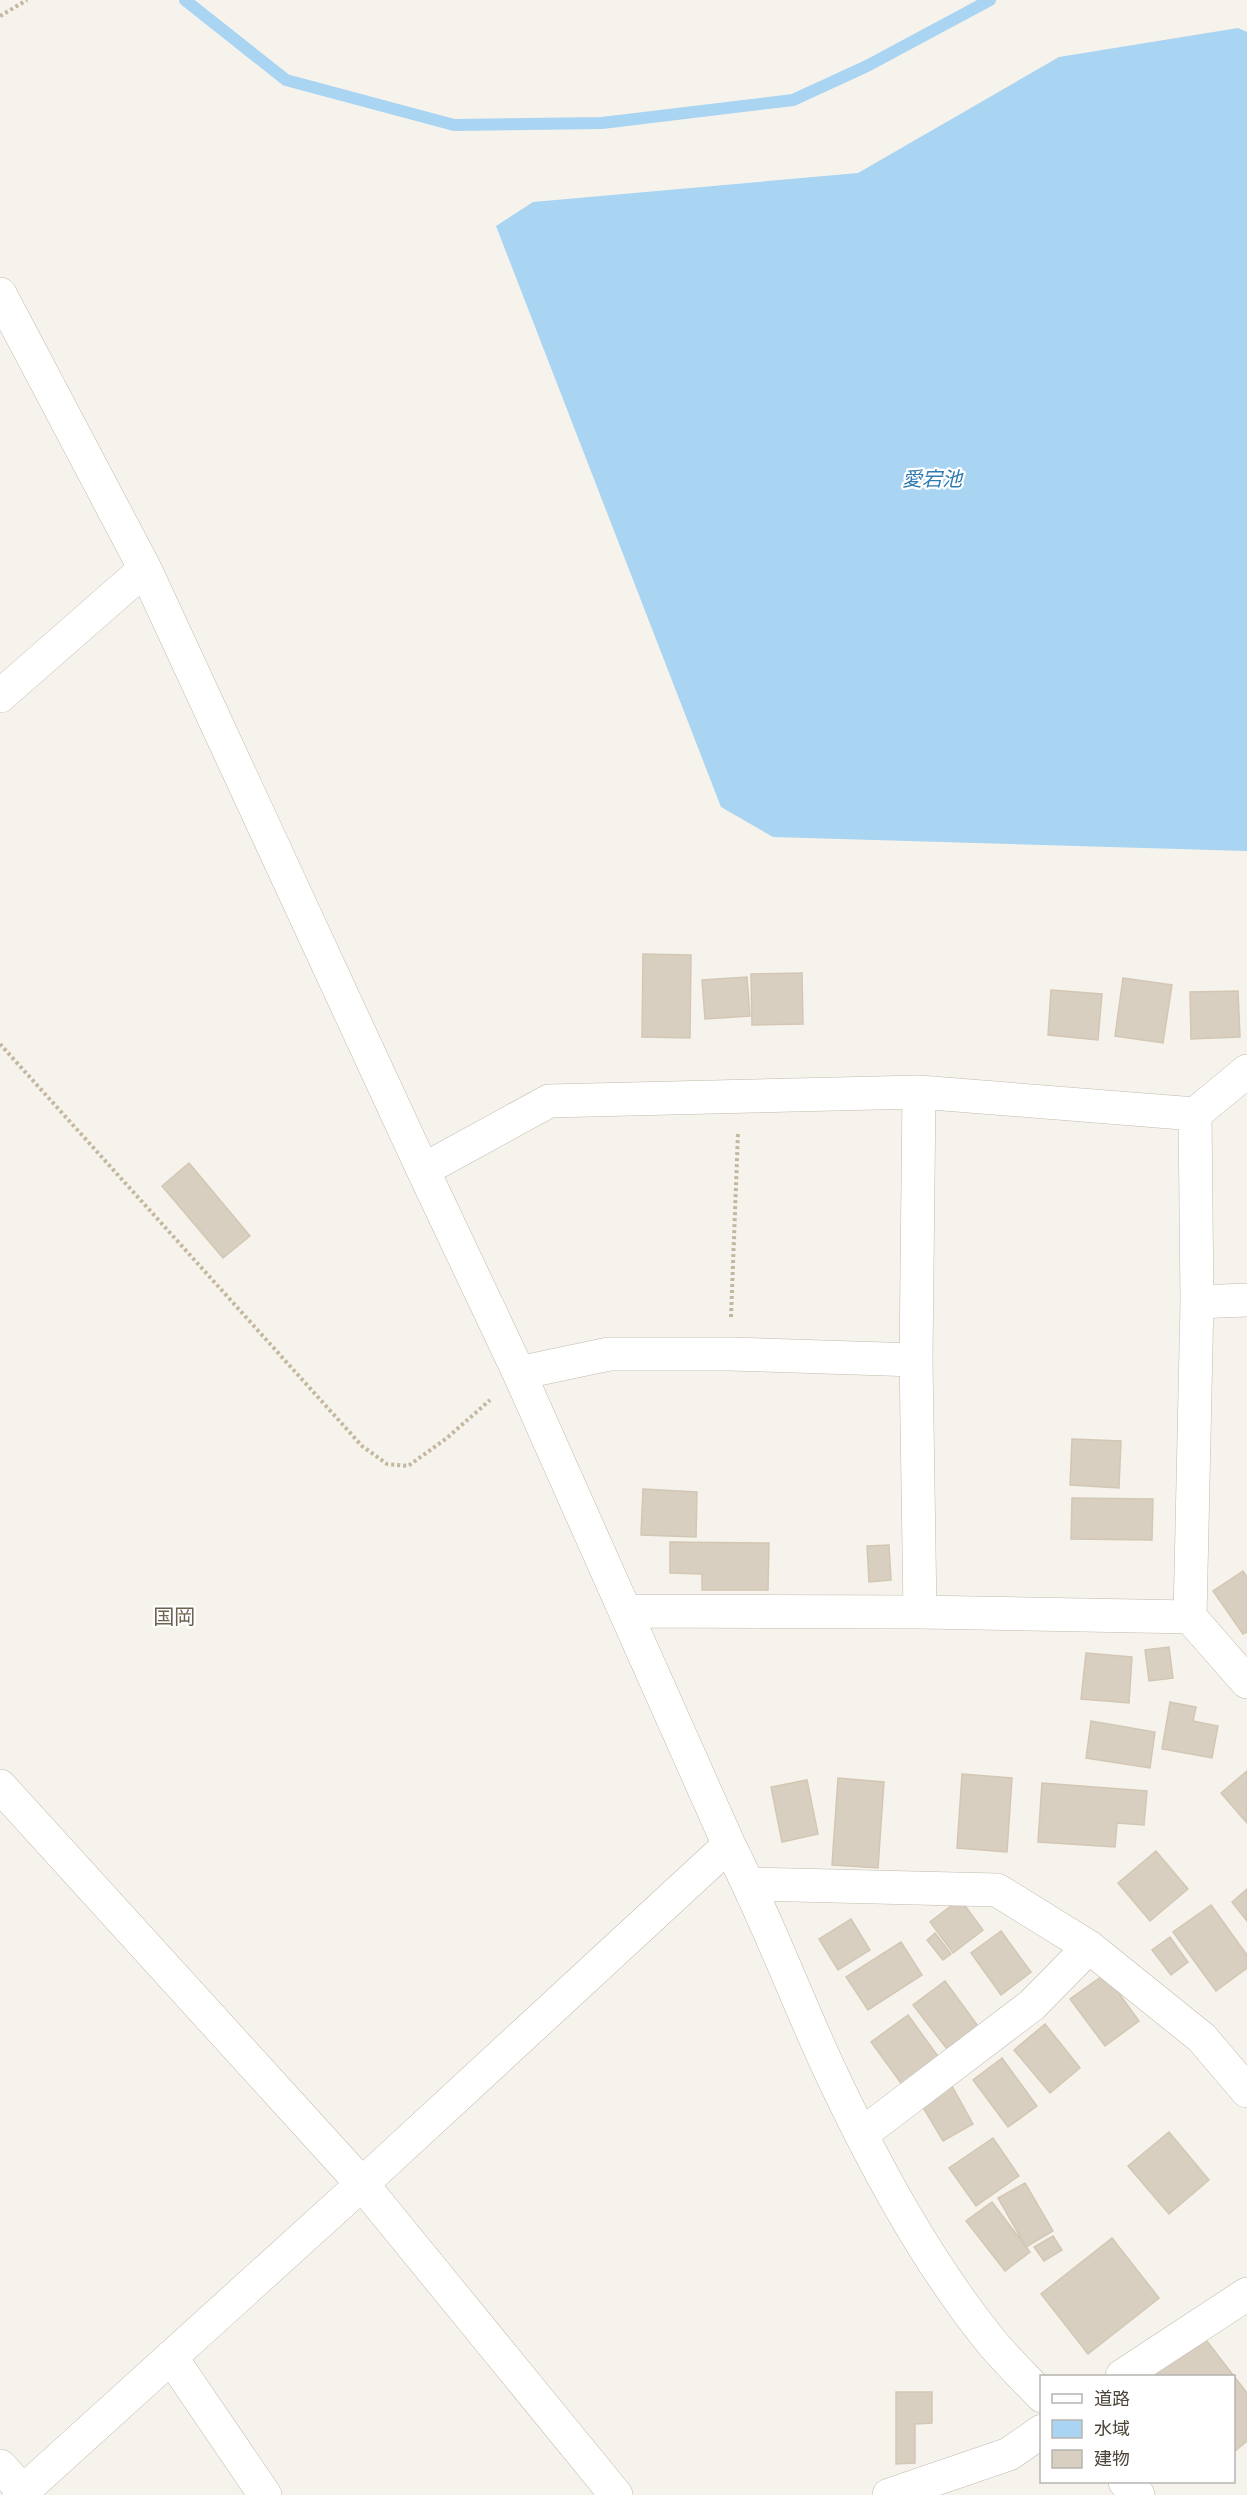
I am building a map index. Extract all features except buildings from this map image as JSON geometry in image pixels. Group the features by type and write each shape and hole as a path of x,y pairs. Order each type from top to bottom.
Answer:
{"street":[{"path":"0,294 145,569 519,1373 729,1845 749,1884 832,2075 883,2175 928,2254 989,2339 1040,2395"},
{"path":"0,696 145,569"},
{"path":"423,1170 549,1101 919,1092 1196,1114 1247,1071"},
{"path":"919,1092 916,1360 920,1612"},
{"path":"1196,1114 1197,1302 1190,1617 1247,1682"},
{"path":"1197,1302 1247,1300"},
{"path":"519,1373 609,1354 730,1354 916,1360"},
{"path":"626,1611 920,1612 1190,1617"},
{"path":"0,1786 362,2184 616,2495"},
{"path":"0,2466 21,2493 362,2184 729,1845"},
{"path":"749,1884 997,1890 1089,1947 1202,2038 1247,2091"},
{"path":"862,2134 1032,2005 1089,1947"},
{"path":"1124,2375 1247,2294"},
{"path":"171,2357 266,2495"},
{"path":"889,2495 1009,2454 1040,2432"},
{"path":"1127,2483 1138,2495"}],"path":[{"path":"0,16 27,0"},
{"path":"0,1044 362,1446 387,1464 408,1466 447,1438 519,1373"},
{"path":"730,1354 739,1095"}],"water":[{"name":"愛宕池","path":"1238,28 1247,32 1247,851 773,837 721,807 496,226 533,202 858,173 1059,57"}],"waterway":[{"path":"185,0 286,80 454,125 602,123 793,100 867,66 990,0"}],"district":[{"name":"国岡","path":"174,1616"}]}
